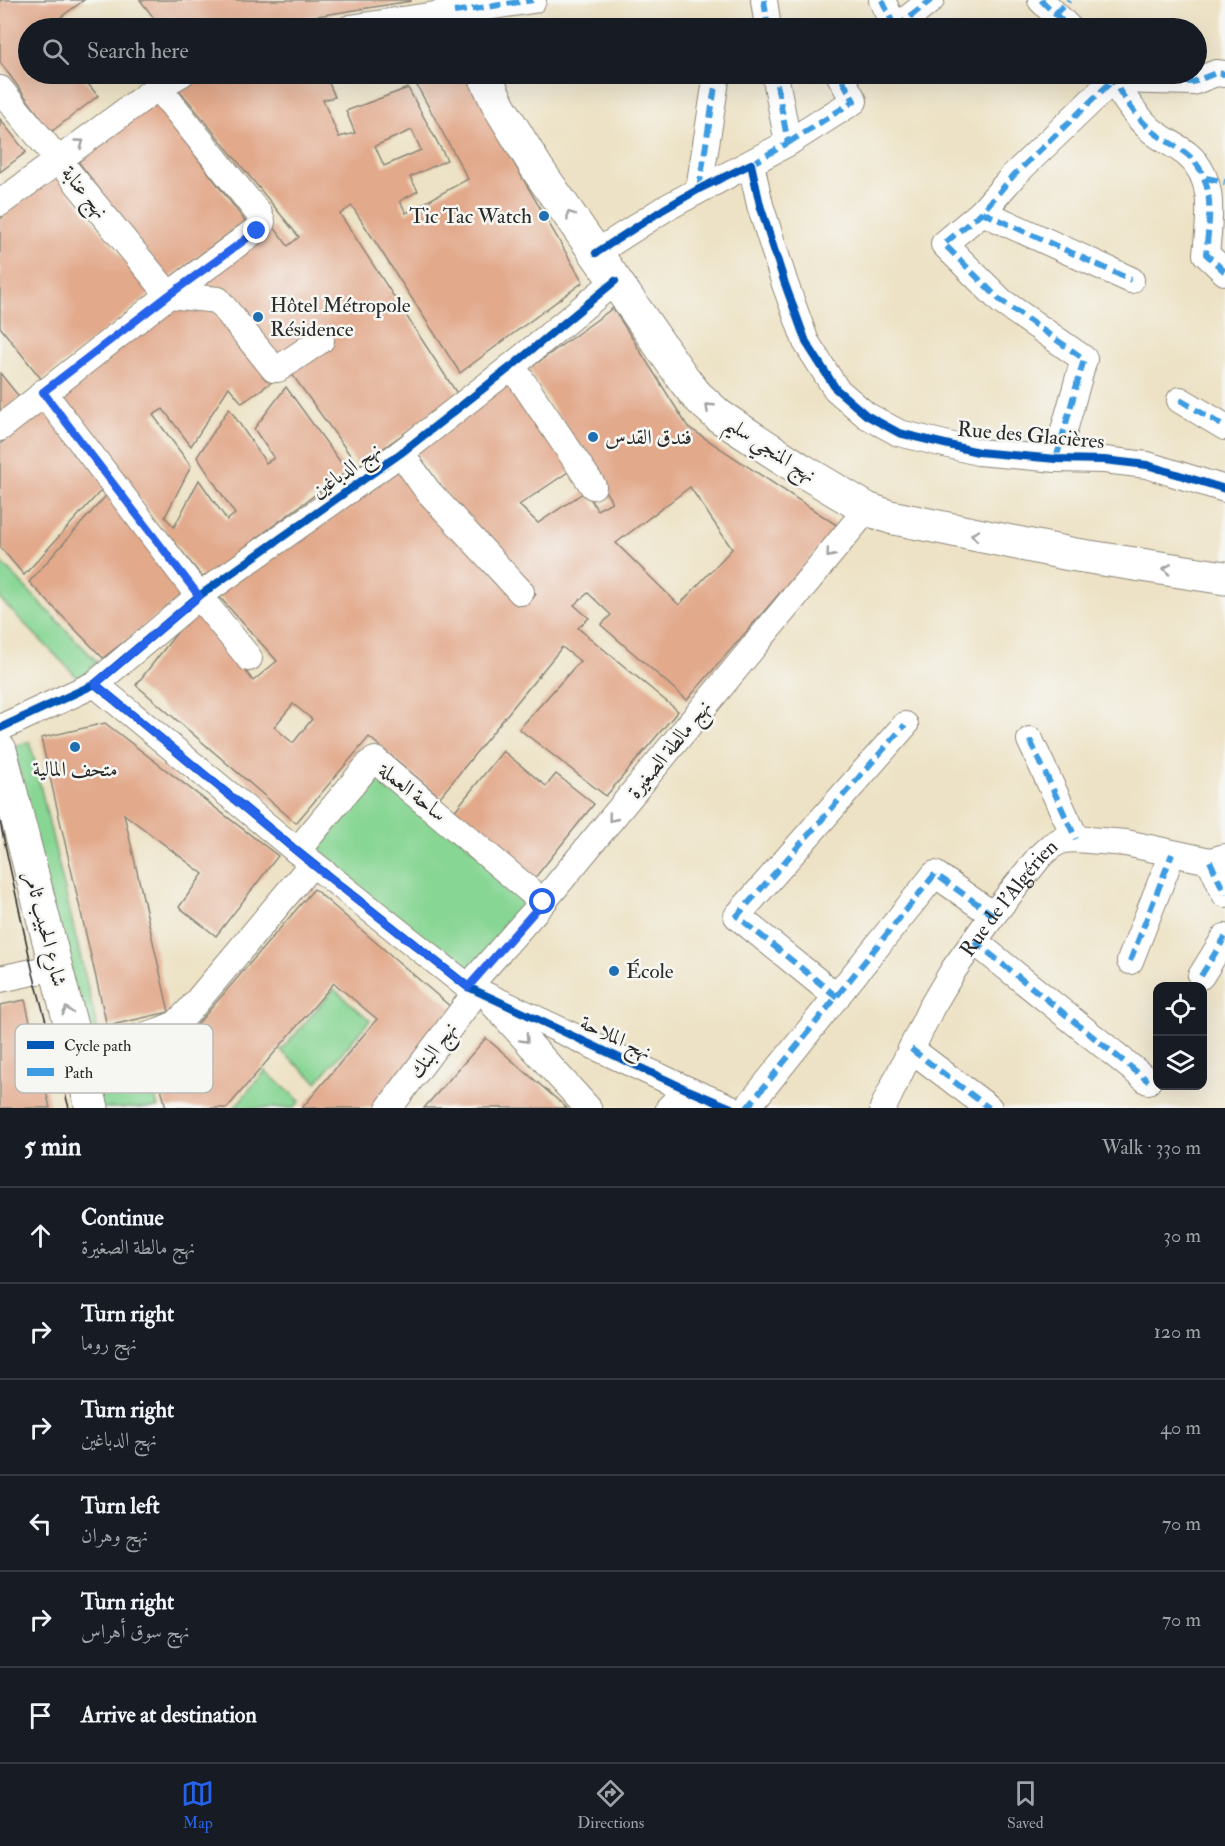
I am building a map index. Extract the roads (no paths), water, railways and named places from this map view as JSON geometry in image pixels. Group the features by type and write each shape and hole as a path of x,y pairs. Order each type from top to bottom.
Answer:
{"main road":[{"name":"نهج المنجي سليم","path":"489,84 499,106 538,170 615,281 685,381 719,416 867,509 890,517 1070,554 1225,578"},
{"name":"شارع الحبيب ثامر","path":"0,750 71,1024"},
{"name":"شارع الحبيب ثامر","path":"88,1093 92,1108"}],"street":[{"path":"421,18 533,0"},
{"path":"764,0 767,18"},
{"path":"882,0 891,18"},
{"path":"908,18 931,0"},
{"path":"1207,77 1225,74"},
{"path":"0,203 163,84"},
{"path":"699,189 715,84"},
{"path":"777,84 788,143"},
{"path":"596,253 664,209 788,143 854,101 845,84"},
{"path":"1056,459 1084,359 1001,301 944,244 982,212 1014,175 1103,84"},
{"path":"1115,84 1149,128 1189,156 1215,180 1206,254 1225,272"},
{"path":"0,428 169,295 257,231 262,222 260,214 158,87"},
{"name":"نهج عنابة","path":"0,89 169,295"},
{"name":"Rue des Glacières","path":"751,164 784,284 806,342 836,388 866,415 899,433 978,452 1147,465 1225,489"},
{"path":"982,212 1131,280"},
{"name":"نهج الدباغين","path":"0,728 95,684 199,596 401,453 615,281"},
{"path":"169,295 218,300 274,369 278,369 321,340"},
{"path":"512,366 593,486"},
{"path":"43,392 249,658"},
{"path":"1180,400 1225,427"},
{"path":"401,453 427,490 521,592"},
{"name":"نهج مالطة الصغيرة","path":"477,992 543,902 867,509"},
{"path":"95,684 304,857 477,992 588,1108"},
{"path":"837,997 738,916 905,725"},
{"path":"1030,740 1076,839"},
{"name":"ساحة العملة","path":"304,857 370,763 375,760 543,902"},
{"name":"Rue de l'Algérien","path":"883,1108 931,1008 993,915 1040,856 1051,846 1062,840 1076,839 1126,843 1172,854 1217,859"},
{"path":"1130,961 1172,854"},
{"path":"176,1024 188,1012 304,857"},
{"path":"1217,859 1225,894"},
{"path":"747,1108 936,874 993,915"},
{"path":"1201,975 1225,937"},
{"path":"974,941 1148,1081"},
{"path":"0,979 56,967"},
{"name":"نهج الملاحة","path":"477,992 731,1108"},
{"name":"نهج البنك","path":"389,1108 477,992"},
{"path":"910,1049 989,1108"},
{"path":"669,1108 688,1090"}],"tram line":[{"path":"0,822 47,1024"},
{"path":"65,1093 69,1108"}],"place":[{"name":"Tic Tac Watch","path":"544,216"},
{"name":"Hôtel Métropole Résidence","path":"258,317"},
{"name":"فندق القدس","path":"593,437"},
{"name":"متحف المالية","path":"75,747"},
{"name":"École","path":"614,971"}]}
